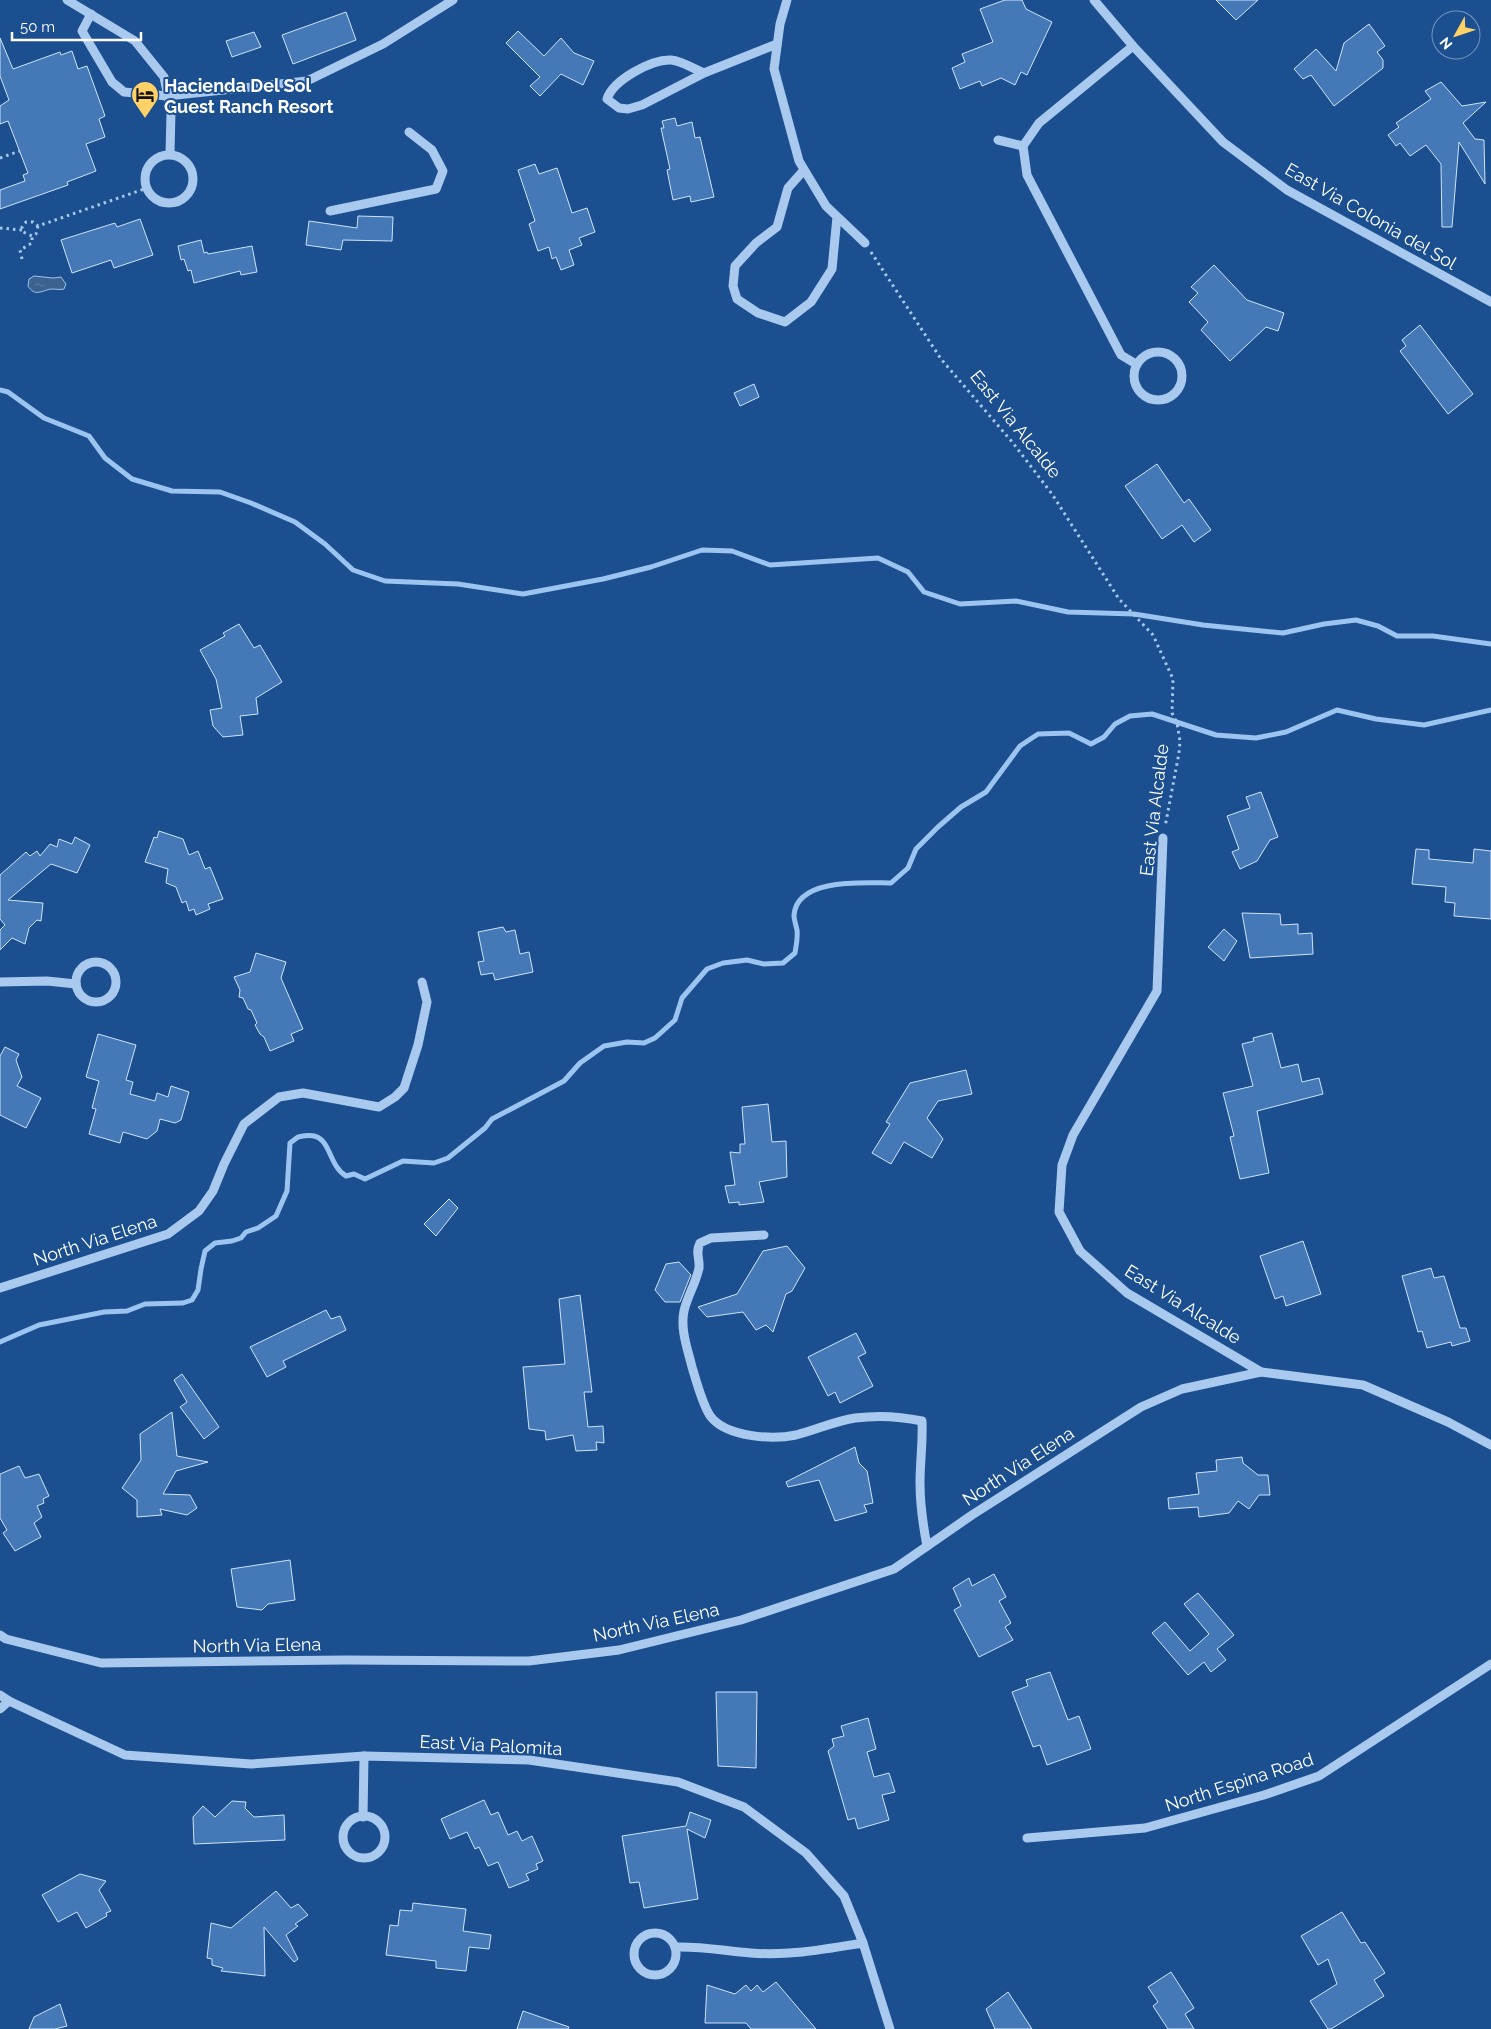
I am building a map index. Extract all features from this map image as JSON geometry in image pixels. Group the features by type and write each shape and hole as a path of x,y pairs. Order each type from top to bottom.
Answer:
{"street":[{"path":"67,0 135,41 164,77 171,112 170,154"},
{"path":"91,14 82,31 112,82 124,92 167,96 307,81 383,44 453,0"},
{"path":"787,0 780,24 774,69 799,161 826,206 865,243"},
{"name":"East Via Colonia del Sol","path":"1094,0 1133,46 1223,142 1287,190 1491,302"},
{"path":"704,73 673,60 662,61 627,76 613,87 607,99 619,108 628,109 642,105 704,73 777,44"},
{"path":"1133,46 1039,123 1023,146 1027,174 1049,217 1121,354 1136,364"},
{"path":"330,211 436,189 443,170 432,150 409,132"},
{"path":"998,140 1023,146"},
{"path":"170,154 177,156 188,164 193,177 190,191 179,201 164,202 156,199 147,188 145,180 149,164 155,159 170,154"},
{"path":"804,170 788,188 777,227 756,243 735,266 733,286 737,299 758,313 785,322 811,302 832,269 837,217"},
{"path":"1162,352 1169,355 1179,366 1181,380 1178,388 1166,398 1158,400 1150,398 1137,388 1134,380 1136,364 1147,354 1162,352"},
{"name":"East Via Alcalde","path":"1163,838 1157,990 1074,1135 1062,1165 1059,1212 1080,1251 1127,1293 1261,1372"},
{"path":"95,962 110,967 116,976 117,983 112,996 94,1003 82,996 76,984 79,971 83,966 95,962"},
{"path":"0,982 47,981 76,984"},
{"name":"North Via Elena","path":"0,1288 160,1237 182,1225 199,1211 213,1191 244,1124 279,1098 303,1093 379,1107 395,1097 404,1088 418,1045 426,1002 422,982"},
{"path":"764,1235 711,1238 700,1243 697,1250 699,1267 684,1312 684,1332 696,1378 710,1415 722,1427 735,1432 758,1436 795,1435 852,1418 878,1415 898,1416 922,1421 923,1448 920,1483 922,1521 927,1546"},
{"path":"1261,1372 1363,1385 1448,1422 1491,1445"},
{"name":"North Via Elena","path":"0,1636 101,1663 345,1660 529,1661 619,1650 741,1620 894,1569 972,1514 1141,1406 1182,1389 1261,1372"},
{"name":"North Espina Road","path":"1027,1838 1145,1828 1319,1776 1491,1664"},
{"name":"East Via Palomita","path":"0,1695 125,1755 251,1764 364,1756 529,1760 678,1782 744,1807 806,1852 844,1896 863,1943 890,2029"},
{"path":"0,1709 10,1701"},
{"path":"363,1816 364,1756"},
{"path":"363,1816 370,1818 381,1826 384,1840 378,1852 365,1858 352,1855 344,1845 343,1838 346,1826 356,1818 363,1816"},
{"path":"652,1933 666,1936 675,1947 676,1954 672,1967 660,1974 647,1973 637,1965 634,1958 636,1944 640,1939 652,1933"},
{"path":"675,1947 696,1946 751,1953 793,1954 863,1943"}],"path":[{"path":"0,158 20,151"},
{"path":"38,226 147,188"},
{"path":"22,230 26,222 33,222 38,226"},
{"path":"0,228 22,230 26,235 32,236 36,234 38,226"},
{"path":"22,259 20,250 32,243 32,236"},
{"name":"East Via Alcalde","path":"865,243 941,359 1013,443 1052,494 1119,599 1153,635 1173,679 1172,713 1177,723 1180,741 1163,838"}],"water":[{"path":"34,276 61,277 66,284 64,289 36,292 28,286 29,279"}],"building":[{"path":"1005,0 1022,0 1026,9 1052,22 1027,75 1021,72 1015,85 1001,78 982,86 980,81 960,89 952,68 965,62 962,54 993,42 980,9"},
{"path":"1216,0 1258,0 1236,20"},
{"path":"346,12 356,40 293,64 282,35"},
{"path":"1369,24 1385,46 1377,52 1383,60 1383,68 1334,106 1311,75 1303,79 1294,69 1316,49 1336,71 1344,43"},
{"path":"518,31 544,56 561,38 574,53 594,61 583,85 561,74 540,96 530,86 540,77 506,43"},
{"path":"254,32 261,47 232,57 226,41"},
{"path":"0,38 13,69 60,52 61,55 72,51 78,69 87,66 105,116 99,119 105,137 86,144 96,171 67,182 68,185 0,209 0,190 25,181 23,175 28,173 8,121 0,124 0,106 9,100 0,76"},
{"path":"1441,82 1462,106 1486,102 1463,123 1475,139 1484,140 1485,184 1459,142 1452,227 1442,227 1441,164 1426,145 1410,156 1400,143 1396,146 1388,135 1399,127 1396,123 1431,99 1425,91"},
{"path":"675,118 677,126 692,122 695,138 700,137 714,197 691,202 690,196 673,200 667,170 670,169 661,128 664,128 662,121"},
{"path":"535,164 539,174 557,168 572,213 587,208 595,232 579,238 582,245 569,250 574,265 561,270 556,257 552,259 549,247 538,251 529,224 535,221 518,170"},
{"path":"358,216 393,217 392,241 343,240 341,250 306,245 309,221 357,228"},
{"path":"140,219 153,255 114,268 111,260 72,273 61,240 115,223 117,227"},
{"path":"201,240 204,253 207,252 208,254 252,246 257,272 241,275 240,271 194,283 191,270 188,271 184,259 181,260 178,246"},
{"path":"1214,265 1247,300 1284,313 1278,331 1266,327 1230,361 1201,330 1208,322 1189,302 1198,293 1191,287"},
{"path":"1420,325 1473,394 1448,414 1400,351 1406,346 1402,340"},
{"path":"754,384 759,397 740,406 734,393"},
{"path":"1157,464 1184,503 1189,499 1211,530 1194,542 1182,525 1162,539 1125,486"},
{"path":"239,624 254,648 260,645 282,682 256,698 258,714 240,716 243,735 223,737 213,726 210,710 222,708 216,679 200,650 225,636 223,633"},
{"path":"1261,792 1278,837 1270,840 1257,861 1240,869 1232,852 1239,849 1227,816 1250,808 1246,797"},
{"path":"159,831 183,839 189,855 198,851 205,869 210,867 223,899 208,904 210,909 196,915 194,909 189,911 186,901 182,903 176,887 166,883 168,869 145,862 154,837 157,838"},
{"path":"75,837 90,845 77,873 51,864 8,900 43,903 41,921 37,920 29,928 25,944 12,938 0,950 0,930 5,925 0,919 0,875 26,852 30,856 37,851 40,856 50,844 57,847 59,839 72,844"},
{"path":"1416,849 1429,850 1429,859 1473,863 1474,849 1491,851 1491,919 1454,916 1455,903 1445,902 1446,887 1412,884"},
{"path":"1242,913 1280,914 1281,925 1298,924 1298,934 1312,933 1313,954 1250,958"},
{"path":"503,927 506,932 515,930 520,954 529,952 533,972 495,980 493,973 481,975 478,962 484,961 478,932"},
{"path":"1224,929 1237,941 1224,961 1208,947"},
{"path":"256,953 286,962 281,978 303,1029 291,1034 294,1041 270,1051 264,1037 255,1025 257,1023 251,1010 248,1009 243,998 239,997 240,990 234,977 250,972"},
{"path":"1272,1033 1281,1068 1298,1064 1302,1082 1319,1078 1323,1094 1257,1111 1269,1173 1240,1179 1230,1137 1234,1136 1223,1093 1253,1086 1242,1044 1254,1041 1253,1038"},
{"path":"98,1034 136,1045 126,1080 133,1082 130,1094 155,1101 157,1093 168,1097 171,1086 189,1092 181,1120 175,1123 160,1119 157,1131 147,1139 123,1132 120,1143 89,1134 96,1109 92,1108 99,1081 86,1077"},
{"path":"5,1047 19,1054 16,1060 22,1077 17,1086 41,1098 26,1128 0,1115 0,1056"},
{"path":"966,1070 972,1094 938,1101 927,1118 943,1139 932,1158 904,1142 891,1164 872,1153 890,1124 886,1122 910,1083"},
{"path":"768,1104 772,1142 786,1141 787,1177 759,1182 764,1202 739,1205 739,1202 729,1203 725,1186 735,1185 730,1152 740,1153 740,1144 745,1144 742,1107"},
{"path":"449,1199 458,1208 436,1236 424,1224"},
{"path":"1303,1241 1321,1294 1286,1306 1283,1296 1275,1299 1260,1256"},
{"path":"787,1246 805,1268 792,1291 786,1294 773,1332 766,1325 756,1330 743,1312 707,1317 698,1307 737,1294 763,1251"},
{"path":"679,1262 691,1275 680,1302 665,1302 655,1290 666,1264"},
{"path":"1431,1268 1434,1278 1444,1276 1460,1328 1466,1328 1470,1341 1452,1346 1451,1342 1427,1348 1422,1331 1418,1332 1402,1276"},
{"path":"580,1295 592,1392 584,1392 588,1427 603,1426 604,1443 596,1442 597,1450 576,1451 573,1435 546,1440 545,1431 529,1429 523,1367 565,1364 559,1299"},
{"path":"326,1310 331,1319 340,1316 346,1330 283,1361 286,1367 267,1377 250,1347"},
{"path":"856,1333 866,1353 858,1357 873,1386 840,1403 835,1392 828,1396 808,1357"},
{"path":"182,1374 219,1427 204,1439 180,1407 187,1402 174,1380"},
{"path":"172,1412 177,1456 208,1462 176,1471 163,1494 190,1495 197,1508 187,1515 160,1509 162,1515 137,1517 137,1500 122,1488 141,1460 140,1434"},
{"path":"855,1447 859,1463 867,1471 873,1503 864,1505 867,1512 835,1521 819,1480 788,1487 786,1482"},
{"path":"1242,1457 1243,1463 1258,1475 1268,1475 1270,1495 1259,1495 1249,1509 1238,1501 1229,1513 1199,1517 1198,1507 1169,1509 1168,1498 1199,1494 1196,1473 1217,1471 1216,1460"},
{"path":"19,1466 25,1478 39,1474 49,1496 43,1499 44,1503 37,1506 42,1517 34,1523 41,1537 15,1551 3,1533 7,1530 0,1518 0,1474"},
{"path":"290,1560 295,1600 268,1604 262,1610 237,1607 231,1569"},
{"path":"994,1574 1006,1597 999,1601 1011,1623 1005,1627 1013,1640 979,1657 954,1610 961,1606 953,1588 969,1578 972,1586"},
{"path":"1198,1593 1234,1635 1217,1649 1226,1660 1211,1672 1204,1662 1188,1675 1152,1633 1165,1622 1190,1651 1209,1634 1184,1604"},
{"path":"1050,1672 1068,1720 1079,1716 1091,1749 1047,1765 1040,1745 1033,1747 1012,1692 1028,1686 1026,1680"},
{"path":"716,1692 757,1692 756,1768 718,1766"},
{"path":"868,1718 876,1749 867,1752 874,1777 889,1773 895,1792 882,1795 889,1820 858,1829 855,1818 848,1820 828,1751 834,1746 832,1739 844,1736 841,1726"},
{"path":"484,1800 491,1815 498,1812 508,1835 517,1831 522,1841 532,1836 543,1861 536,1864 538,1869 526,1874 529,1880 509,1888 498,1862 488,1866 479,1847 475,1849 467,1832 450,1839 441,1819"},
{"path":"232,1801 246,1802 245,1808 254,1817 284,1815 285,1840 194,1844 193,1817 203,1806 215,1817"},
{"path":"690,1812 711,1820 705,1838 687,1829 698,1899 644,1908 639,1882 630,1883 622,1836 686,1826"},
{"path":"80,1874 106,1881 99,1890 111,1911 106,1913 107,1916 86,1928 77,1912 58,1922 42,1895"},
{"path":"276,1891 291,1908 298,1904 308,1915 295,1924 298,1926 286,1935 298,1959 294,1962 264,1927 265,1976 221,1971 223,1968 212,1965 212,1959 207,1958 211,1923 231,1928"},
{"path":"413,1903 466,1909 463,1931 491,1935 489,1949 469,1947 466,1971 436,1968 436,1961 386,1955 390,1925 398,1926 400,1910 412,1911"},
{"path":"1342,1912 1361,1943 1365,1942 1385,1973 1374,1980 1384,1996 1331,2029 1328,2029 1310,2001 1337,1984 1328,1959 1318,1965 1301,1936"},
{"path":"1171,1972 1194,2008 1185,2014 1194,2029 1168,2029 1153,2006 1158,2002 1148,1987"},
{"path":"776,1982 816,2029 751,2029 746,2023 705,2023 707,1985 735,1994 746,1985 751,1991 757,1985 763,1992"},
{"path":"1008,1992 1032,2029 995,2029 986,2009"},
{"path":"60,2004 67,2026 55,2029 29,2029 34,2017"},
{"path":"523,2011 569,2027 568,2029 517,2029"}],"waterway":[{"path":"0,390 8,392 44,418 89,436 105,458 132,479 172,491 220,492 251,503 295,522 325,544 353,570 385,581 458,584 523,594 603,579 651,567 702,550 732,551 770,565 878,558 908,572 924,592 960,604 1016,601 1068,612 1134,614 1203,625 1283,633 1324,624 1356,620 1378,626 1397,636 1433,636 1491,644"},
{"path":"0,1342 39,1325 104,1312 127,1311 145,1304 183,1303 192,1300 198,1290 205,1251 215,1243 241,1238 246,1232 258,1228 276,1216 287,1191 290,1143 298,1137 312,1136 320,1138 340,1172 346,1176 354,1174 365,1179 403,1161 434,1163 448,1158 485,1128 492,1119 564,1081 580,1063 604,1046 627,1042 644,1043 655,1038 675,1020 682,998 707,969 723,963 747,960 764,964 783,963 795,953 797,933 794,915 798,903 807,894 819,888 834,885 891,883 908,868 916,849 961,807 986,792 1020,746 1038,734 1069,733 1091,744 1104,737 1115,724 1130,716 1152,714 1216,735 1256,738 1286,732 1337,710 1376,719 1424,725 1491,710"}],"place":[{"name":"Hacienda Del Sol Guest Ranch Resort","path":"145,119"}]}
